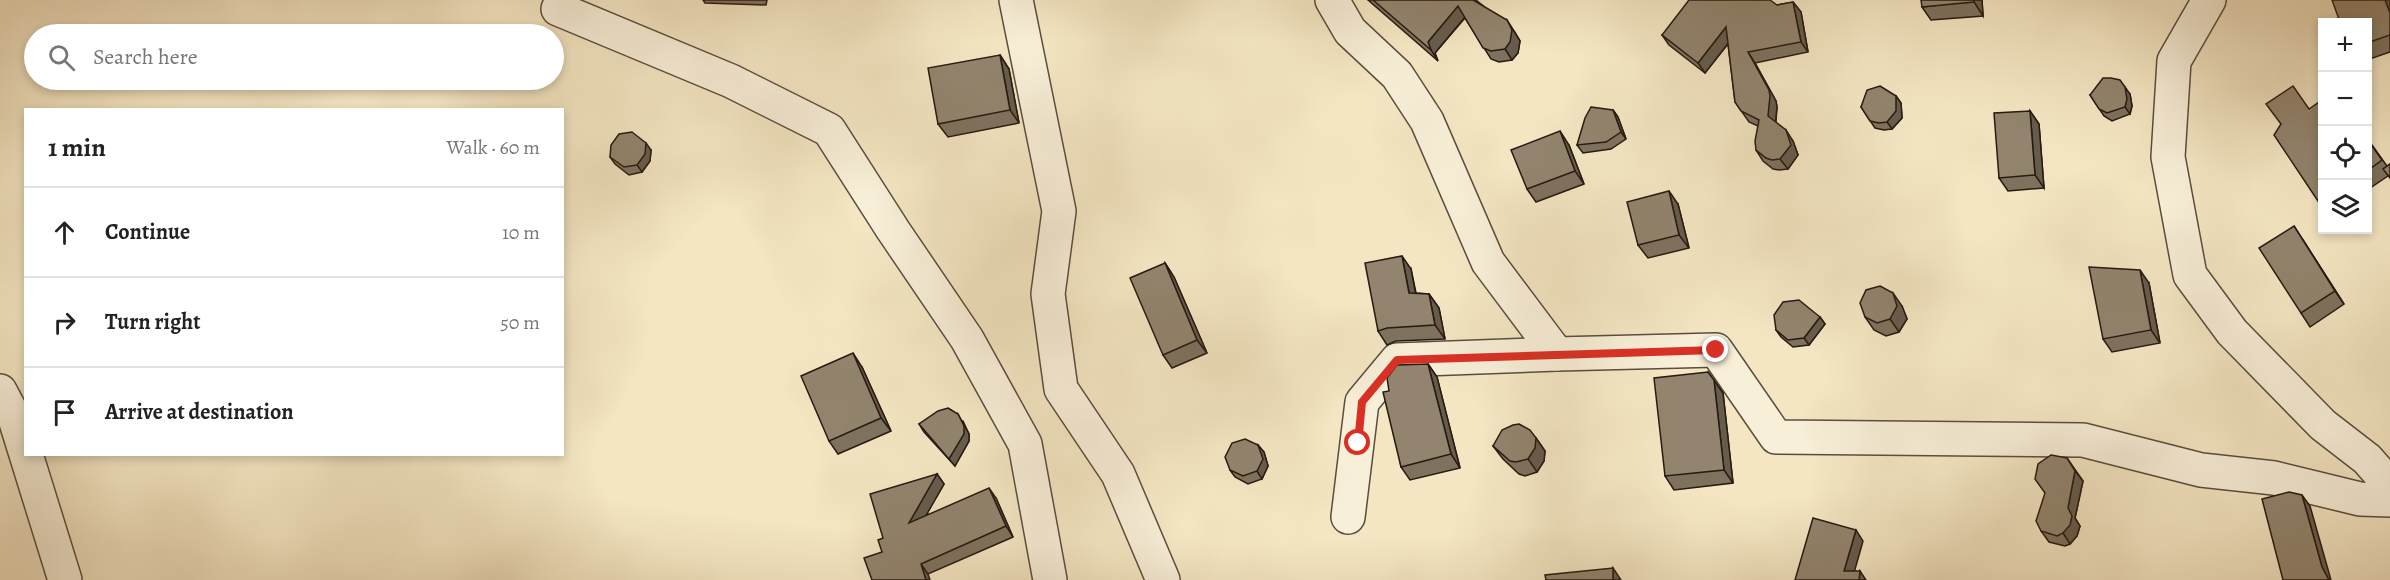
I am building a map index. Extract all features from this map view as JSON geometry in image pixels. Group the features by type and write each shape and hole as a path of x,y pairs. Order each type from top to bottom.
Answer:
{"street":[{"path":"1016,0 1059,211 1048,294 1061,389 1118,474 1163,580"},
{"path":"1332,0 1350,31 1397,75 1421,112 1488,262 1557,354"},
{"path":"2209,0 2174,62 2168,157 2190,275 2232,332 2323,425 2367,459 2390,485"},
{"path":"558,9 732,81 829,130 967,339 1024,444 1050,580"},
{"path":"1348,517 1362,402 1397,360 1716,350 1776,437 2083,440 2201,470 2274,478 2360,499 2390,500"},
{"path":"0,391 15,419 24,452"},
{"path":"25,456 65,580"}],"building":[{"path":"1373,0 1473,0 1507,20 1512,30 1510,42 1505,49 1491,51 1483,48 1458,6 1428,42 1431,50"},
{"path":"1689,0 1770,0 1777,5 1793,2 1801,42 1748,52 1769,90 1768,116 1786,130 1791,145 1780,159 1766,158 1756,150 1755,141 1759,120 1741,111 1735,102 1726,27 1698,63 1662,35"},
{"path":"1921,0 1974,0 1974,2 1922,7"},
{"path":"2332,0 2385,0 2390,13 2390,35 2372,41 2372,18 2339,18"},
{"path":"1000,55 1010,110 938,124 928,68"},
{"path":"2103,78 2120,80 2125,87 2127,99 2125,107 2107,113 2099,109 2090,95"},
{"path":"1880,86 1896,96 1896,111 1887,122 1879,123 1870,121 1861,107 1867,90"},
{"path":"2293,86 2309,109 2318,103 2318,201 2274,135 2281,124 2266,104"},
{"path":"1591,107 1613,110 1621,132 1606,142 1577,145 1585,118"},
{"path":"2030,111 2035,175 1999,178 1994,113"},
{"path":"1560,131 1575,171 1527,189 1511,150"},
{"path":"632,132 646,143 645,154 637,165 624,167 610,157 611,145 619,134"},
{"path":"2372,146 2382,160 2372,167"},
{"path":"2390,164 2390,178 2383,169"},
{"path":"1669,191 1679,235 1638,245 1627,202"},
{"path":"2294,226 2335,291 2301,313 2259,248"},
{"path":"1402,256 1409,293 1429,294 1435,325 1387,328 1378,331 1365,263"},
{"path":"1165,263 1197,340 1163,355 1130,278"},
{"path":"2089,267 2140,270 2151,330 2103,339"},
{"path":"1880,286 1893,293 1897,306 1890,319 1877,323 1865,317 1860,303 1866,290"},
{"path":"1799,300 1820,317 1804,338 1788,340 1776,330 1774,315 1783,302"},
{"path":"853,353 881,418 829,441 801,376"},
{"path":"1428,364 1451,454 1401,467 1383,392 1389,391 1387,378 1397,365"},
{"path":"1708,372 1714,380 1724,470 1665,476 1654,378"},
{"path":"948,408 958,414 964,426 964,434 949,459 919,424 938,411"},
{"path":"1519,424 1530,430 1536,438 1535,448 1528,459 1516,462 1510,461 1493,446 1502,430"},
{"path":"1245,439 1258,445 1263,459 1257,471 1243,476 1230,470 1225,457 1232,443"},
{"path":"2051,455 2067,458 2075,471 2068,508 2072,516 2070,525 2057,536 2041,531 2036,521 2045,493 2035,479 2038,464"},
{"path":"937,474 909,523 989,488 1006,526 921,564 926,580 872,580 864,558 882,552 878,540 883,538 870,494"},
{"path":"2289,492 2302,495 2322,567 2329,580 2283,580 2262,499"},
{"path":"1813,518 1856,530 1844,571 1860,571 1859,580 1795,580"},
{"path":"1613,568 1613,580 1546,580 1545,575"}],"route":[{"path":"1358,443 1362,402 1397,360 1716,350"}]}
